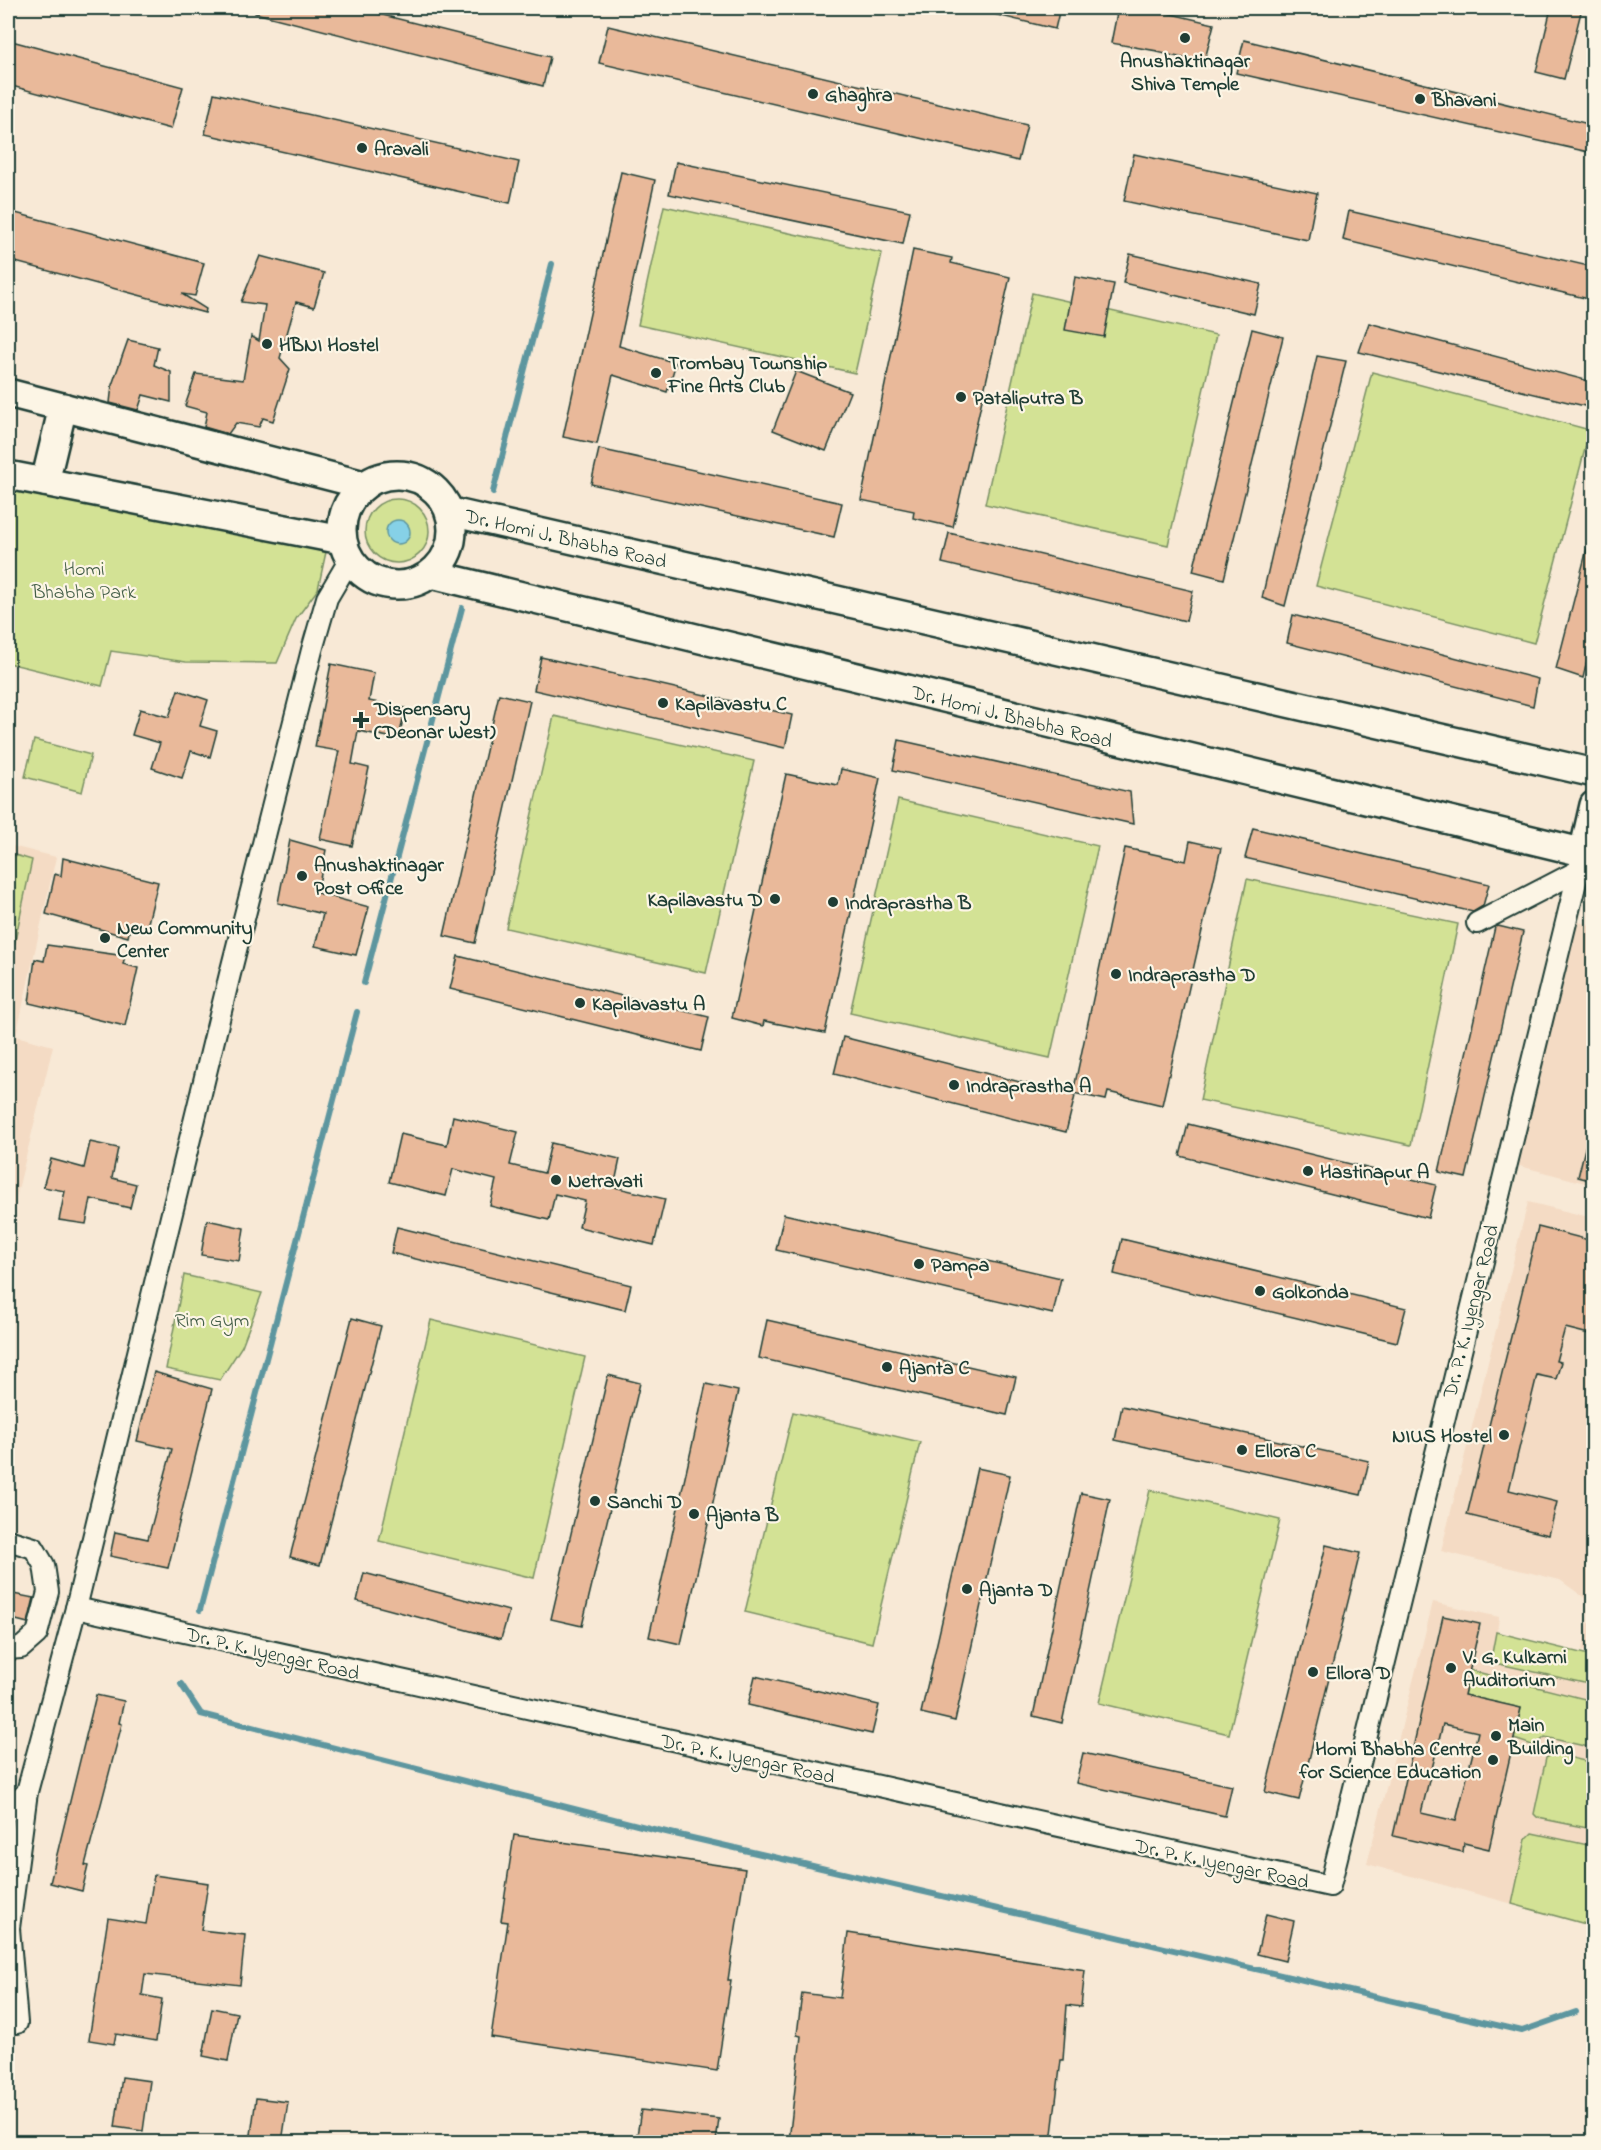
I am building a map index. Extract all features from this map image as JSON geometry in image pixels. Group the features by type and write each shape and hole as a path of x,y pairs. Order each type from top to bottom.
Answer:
{"street":[{"path":"8,393 364,485"},
{"path":"45,482 63,407"},
{"path":"399,474 418,479 434,488 451,512 452,533 449,549 442,563 431,574 415,583 397,586 379,583 363,574 346,550 342,520 350,501 364,485 381,477 399,474"},
{"path":"8,475 346,550"},
{"name":"Dr. Homi J. Bhabha Road","path":"451,512 1593,773"},
{"path":"17,2023 9,1928 27,1792 68,1641 309,661 327,598 346,550"},
{"name":"Dr. Homi J. Bhabha Road","path":"431,574 1585,860"},
{"path":"1477,923 1585,860 1593,805"},
{"name":"Dr. P. K. Iyengar Road","path":"76,1608 1329,1886 1585,860"},
{"path":"8,1539 34,1548 44,1565 48,1592 37,1634 21,1648 8,1649"},
{"path":"37,1634 68,1641"},
{"path":"8,1811 27,1792"}],"shaded area":[{"path":"8,845 56,857 16,1036 53,1046 8,1231"},
{"path":"1575,921 1593,926 1593,1185 1516,1165"},
{"path":"1528,1202 1593,1218 1593,1604 1560,1580 1441,1551"},
{"name":"Homi Bhabha Centre for Science Education","path":"1433,1602 1499,1617 1497,1632 1593,1656 1593,1926 1367,1864"},
{"path":"1588,1623 1593,1624 1593,1653 1582,1650"}],"green space":[{"path":"664,206 882,253 855,373 638,325"},
{"path":"1032,293 1216,335 1168,545 985,504"},
{"path":"1372,372 1590,430 1534,643 1316,586"},
{"name":"Homi Bhabha Park","path":"8,487 326,552 318,589 296,619 277,663 186,662 111,651 102,686 8,663"},
{"path":"397,499 420,508 429,531 420,554 397,563 374,554 365,531 374,508"},
{"path":"554,716 754,761 706,973 506,928"},
{"path":"34,740 91,755 82,792 25,777"},
{"path":"898,800 1098,846 1050,1058 850,1013"},
{"path":"8,853 32,860 8,974"},
{"path":"1247,879 1458,924 1411,1145 1200,1100"},
{"name":"Rim Gym","path":"184,1275 262,1293 242,1346 220,1380 166,1369"},
{"path":"431,1320 585,1357 534,1578 379,1541"},
{"path":"793,1412 920,1442 872,1643 745,1612"},
{"path":"1150,1490 1280,1520 1229,1734 1099,1703"},
{"path":"1496,1632 1593,1656 1593,1685 1495,1663 1491,1659"},
{"path":"1469,1670 1593,1701 1593,1748 1545,1737 1535,1746 1514,1739 1521,1708 1464,1695"},
{"path":"1551,1753 1593,1763 1593,1818 1592,1825 1587,1828 1538,1818 1534,1814 1546,1758"},
{"path":"1532,1833 1593,1846 1593,1926 1512,1904 1526,1839"}],"water":[{"path":"398,520 403,521 409,527 409,537 403,543 398,544 393,543 387,537 386,532 387,527 393,521"}],"building":[{"path":"256,8 355,8 550,57 543,86 255,13"},
{"path":"990,8 1060,8 1055,29 989,13"},
{"path":"1118,8 1146,8 1214,24 1204,63 1157,51 1111,43"},
{"path":"1551,8 1582,8 1564,79 1536,72"},
{"name":"Ghaghra","path":"608,26 1027,125 1018,161 599,63"},
{"path":"8,40 183,87 171,129 8,85"},
{"name":"Bhavani","path":"1244,40 1593,125 1593,153 1236,73"},
{"name":"Aravali","path":"214,93 519,162 510,203 205,134"},
{"path":"1134,154 1317,193 1308,240 1124,201"},
{"path":"676,162 910,211 903,244 669,194"},
{"path":"621,172 655,180 619,346 676,363 667,392 613,375 597,444 563,437"},
{"path":"8,211 204,263 195,296 182,294 206,309 205,313 8,260"},
{"path":"1349,211 1593,267 1593,300 1343,240"},
{"path":"913,250 952,258 951,263 1010,277 953,527 913,518 914,511 861,500"},
{"path":"1130,254 1261,284 1254,314 1123,283"},
{"name":"HBNI Hostel","path":"260,256 324,273 314,307 296,302 280,358 290,369 273,421 263,418 259,427 236,423 228,434 204,427 207,412 185,406 196,374 243,380 251,336 259,341 265,305 241,302"},
{"path":"1075,277 1114,284 1104,337 1065,330"},
{"path":"1369,323 1593,382 1593,408 1359,352"},
{"path":"1252,329 1283,337 1224,579 1193,571"},
{"path":"128,340 158,347 154,365 171,372 171,402 143,395 138,410 110,403 112,385"},
{"path":"1317,356 1346,361 1285,606 1262,598"},
{"path":"796,371 850,392 826,451 773,430"},
{"path":"599,449 842,503 834,537 591,484"},
{"path":"949,533 1193,591 1186,621 942,563"},
{"path":"1588,545 1593,546 1593,636 1583,678 1556,669"},
{"path":"1293,615 1538,679 1533,706 1287,643"},
{"name":"Kapilavastu C","path":"541,657 792,715 785,748 534,690"},
{"name":"Dispensary (Deonar West)","path":"331,664 374,673 369,701 405,708 399,739 358,731 352,764 369,768 352,846 320,839 339,751 315,747"},
{"path":"178,690 208,700 200,726 217,731 210,757 191,751 182,778 152,768 160,743 132,735 140,709 169,717"},
{"path":"499,694 530,701 475,943 444,936"},
{"path":"899,740 1130,792 1133,824 893,770"},
{"path":"841,769 880,778 825,1033 764,1021 763,1026 732,1018 786,774 838,785"},
{"path":"1253,828 1489,884 1483,906 1473,912 1245,858"},
{"path":"290,840 326,850 317,893 369,907 356,955 315,946 323,914 278,903"},
{"path":"1190,841 1221,848 1162,1105 1108,1092 1106,1100 1073,1093 1125,848 1186,861"},
{"path":"63,858 158,882 146,931 130,927 128,937 46,914 55,874 61,876"},
{"path":"1495,927 1523,932 1466,1178 1439,1172"},
{"path":"47,945 125,956 123,964 138,968 125,1026 29,1003 35,959 44,961"},
{"name":"Kapilavastu A","path":"458,956 709,1017 701,1051 450,989"},
{"name":"Indraprastha A","path":"843,1037 1075,1096 1066,1132 834,1074"},
{"name":"Netravati","path":"453,1116 518,1132 510,1165 544,1173 551,1143 620,1159 614,1187 665,1199 654,1245 579,1227 585,1201 555,1194 549,1220 490,1206 496,1180 453,1169 446,1196 389,1182 400,1134 447,1145"},
{"name":"Hastinapur A","path":"1188,1124 1436,1185 1428,1218 1180,1156"},
{"path":"1588,1136 1593,1137 1593,1181 1578,1177"},
{"path":"90,1142 118,1148 112,1178 136,1184 130,1208 91,1199 86,1224 59,1220 65,1191 43,1187 51,1159 84,1168"},
{"name":"Pampa","path":"784,1214 1061,1278 1053,1314 776,1250"},
{"path":"207,1220 244,1228 239,1261 201,1255"},
{"path":"397,1227 631,1285 625,1310 391,1253"},
{"path":"1538,1227 1593,1241 1593,1335 1565,1328 1556,1361 1561,1362 1556,1379 1537,1375 1509,1490 1557,1502 1549,1535 1467,1515"},
{"name":"Golkonda","path":"1122,1239 1406,1308 1397,1342 1114,1274"},
{"path":"352,1318 381,1326 320,1565 290,1557"},
{"name":"Ajanta C","path":"767,1320 1016,1377 1007,1415 759,1358"},
{"path":"154,1372 212,1389 168,1568 110,1556 115,1532 148,1539 172,1449 137,1441"},
{"name":"Sanchi D","path":"608,1375 640,1383 582,1626 551,1619"},
{"name":"Ajanta B","path":"706,1384 738,1391 681,1644 649,1637"},
{"name":"Ellora C","path":"1122,1406 1369,1461 1361,1495 1115,1440"},
{"name":"Ajanta D","path":"977,1468 1010,1475 955,1721 921,1713"},
{"path":"1081,1493 1110,1499 1062,1723 1033,1716"},
{"name":"Ellora D","path":"1326,1545 1360,1553 1299,1800 1265,1792"},
{"path":"364,1573 509,1611 501,1639 357,1601"},
{"path":"8,1593 34,1598 28,1623 8,1618"},
{"name":"Main Building","path":"1443,1616 1480,1624 1464,1695 1521,1708 1489,1849 1464,1843 1463,1852 1393,1836","holes":["1443,1724 1478,1732 1456,1821 1421,1813"]},
{"path":"755,1676 879,1705 872,1734 748,1705"},
{"path":"96,1695 124,1701 119,1723 122,1724 85,1865 88,1866 82,1891 50,1883"},
{"path":"1083,1753 1232,1786 1225,1816 1076,1783"},
{"path":"514,1835 745,1869 717,2071 491,2037 508,1922 501,1921"},
{"path":"154,1875 208,1883 201,1930 245,1935 240,1985 145,1974 142,1995 162,1999 156,2041 116,2034 114,2044 89,2040 108,1918 146,1924"},
{"path":"1266,1914 1294,1921 1285,1961 1257,1954"},
{"path":"848,1933 1085,1970 1081,2007 1067,2005 1063,2060 1061,2060 1051,2142 789,2141 801,2036 797,2035 802,1993 840,1998"},
{"path":"212,2008 237,2013 228,2061 203,2056"},
{"path":"122,2077 150,2081 143,2131 115,2127"},
{"path":"256,2098 288,2102 282,2142 250,2142"},
{"path":"641,2110 719,2119 716,2142 636,2142"}],"waterway":[{"path":"493,492 552,264"},
{"path":"364,983 462,608"},
{"path":"200,1610 357,1012"},
{"path":"181,1684 201,1714 649,1828 1522,2031 1576,2012"}],"place":[{"name":"Anushaktinagar Shiva Temple","path":"1185,38"},
{"name":"Ghaghra","path":"813,94"},
{"name":"Bhavani","path":"1420,99"},
{"name":"Aravali","path":"362,148"},
{"name":"HBNI Hostel","path":"267,344"},
{"name":"Trombay Township Fine Arts Club","path":"656,373"},
{"name":"Pataliputra B","path":"961,397"},
{"name":"Kapilavastu C","path":"663,703"},
{"name":"Dispensary (Deonar West)","path":"361,720"},
{"name":"Anushaktinagar Post Office","path":"302,876"},
{"name":"Kapilavastu D","path":"775,899"},
{"name":"Indraprastha B","path":"833,902"},
{"name":"New Community Center","path":"105,938"},
{"name":"Indraprastha D","path":"1116,974"},
{"name":"Kapilavastu A","path":"580,1003"},
{"name":"Indraprastha A","path":"954,1085"},
{"name":"Hastinapur A","path":"1308,1171"},
{"name":"Netravati","path":"556,1180"},
{"name":"Pampa","path":"919,1264"},
{"name":"Golkonda","path":"1260,1291"},
{"name":"Ajanta C","path":"887,1367"},
{"name":"NIUS Hostel","path":"1504,1435"},
{"name":"Ellora C","path":"1242,1450"},
{"name":"Sanchi D","path":"595,1501"},
{"name":"Ajanta B","path":"694,1514"},
{"name":"Ajanta D","path":"967,1589"},
{"name":"V. G. Kulkarni Auditorium","path":"1451,1668"},
{"name":"Ellora D","path":"1313,1672"},
{"name":"Main Building","path":"1496,1736"},
{"name":"Homi Bhabha Centre for Science Education","path":"1493,1760"}]}
